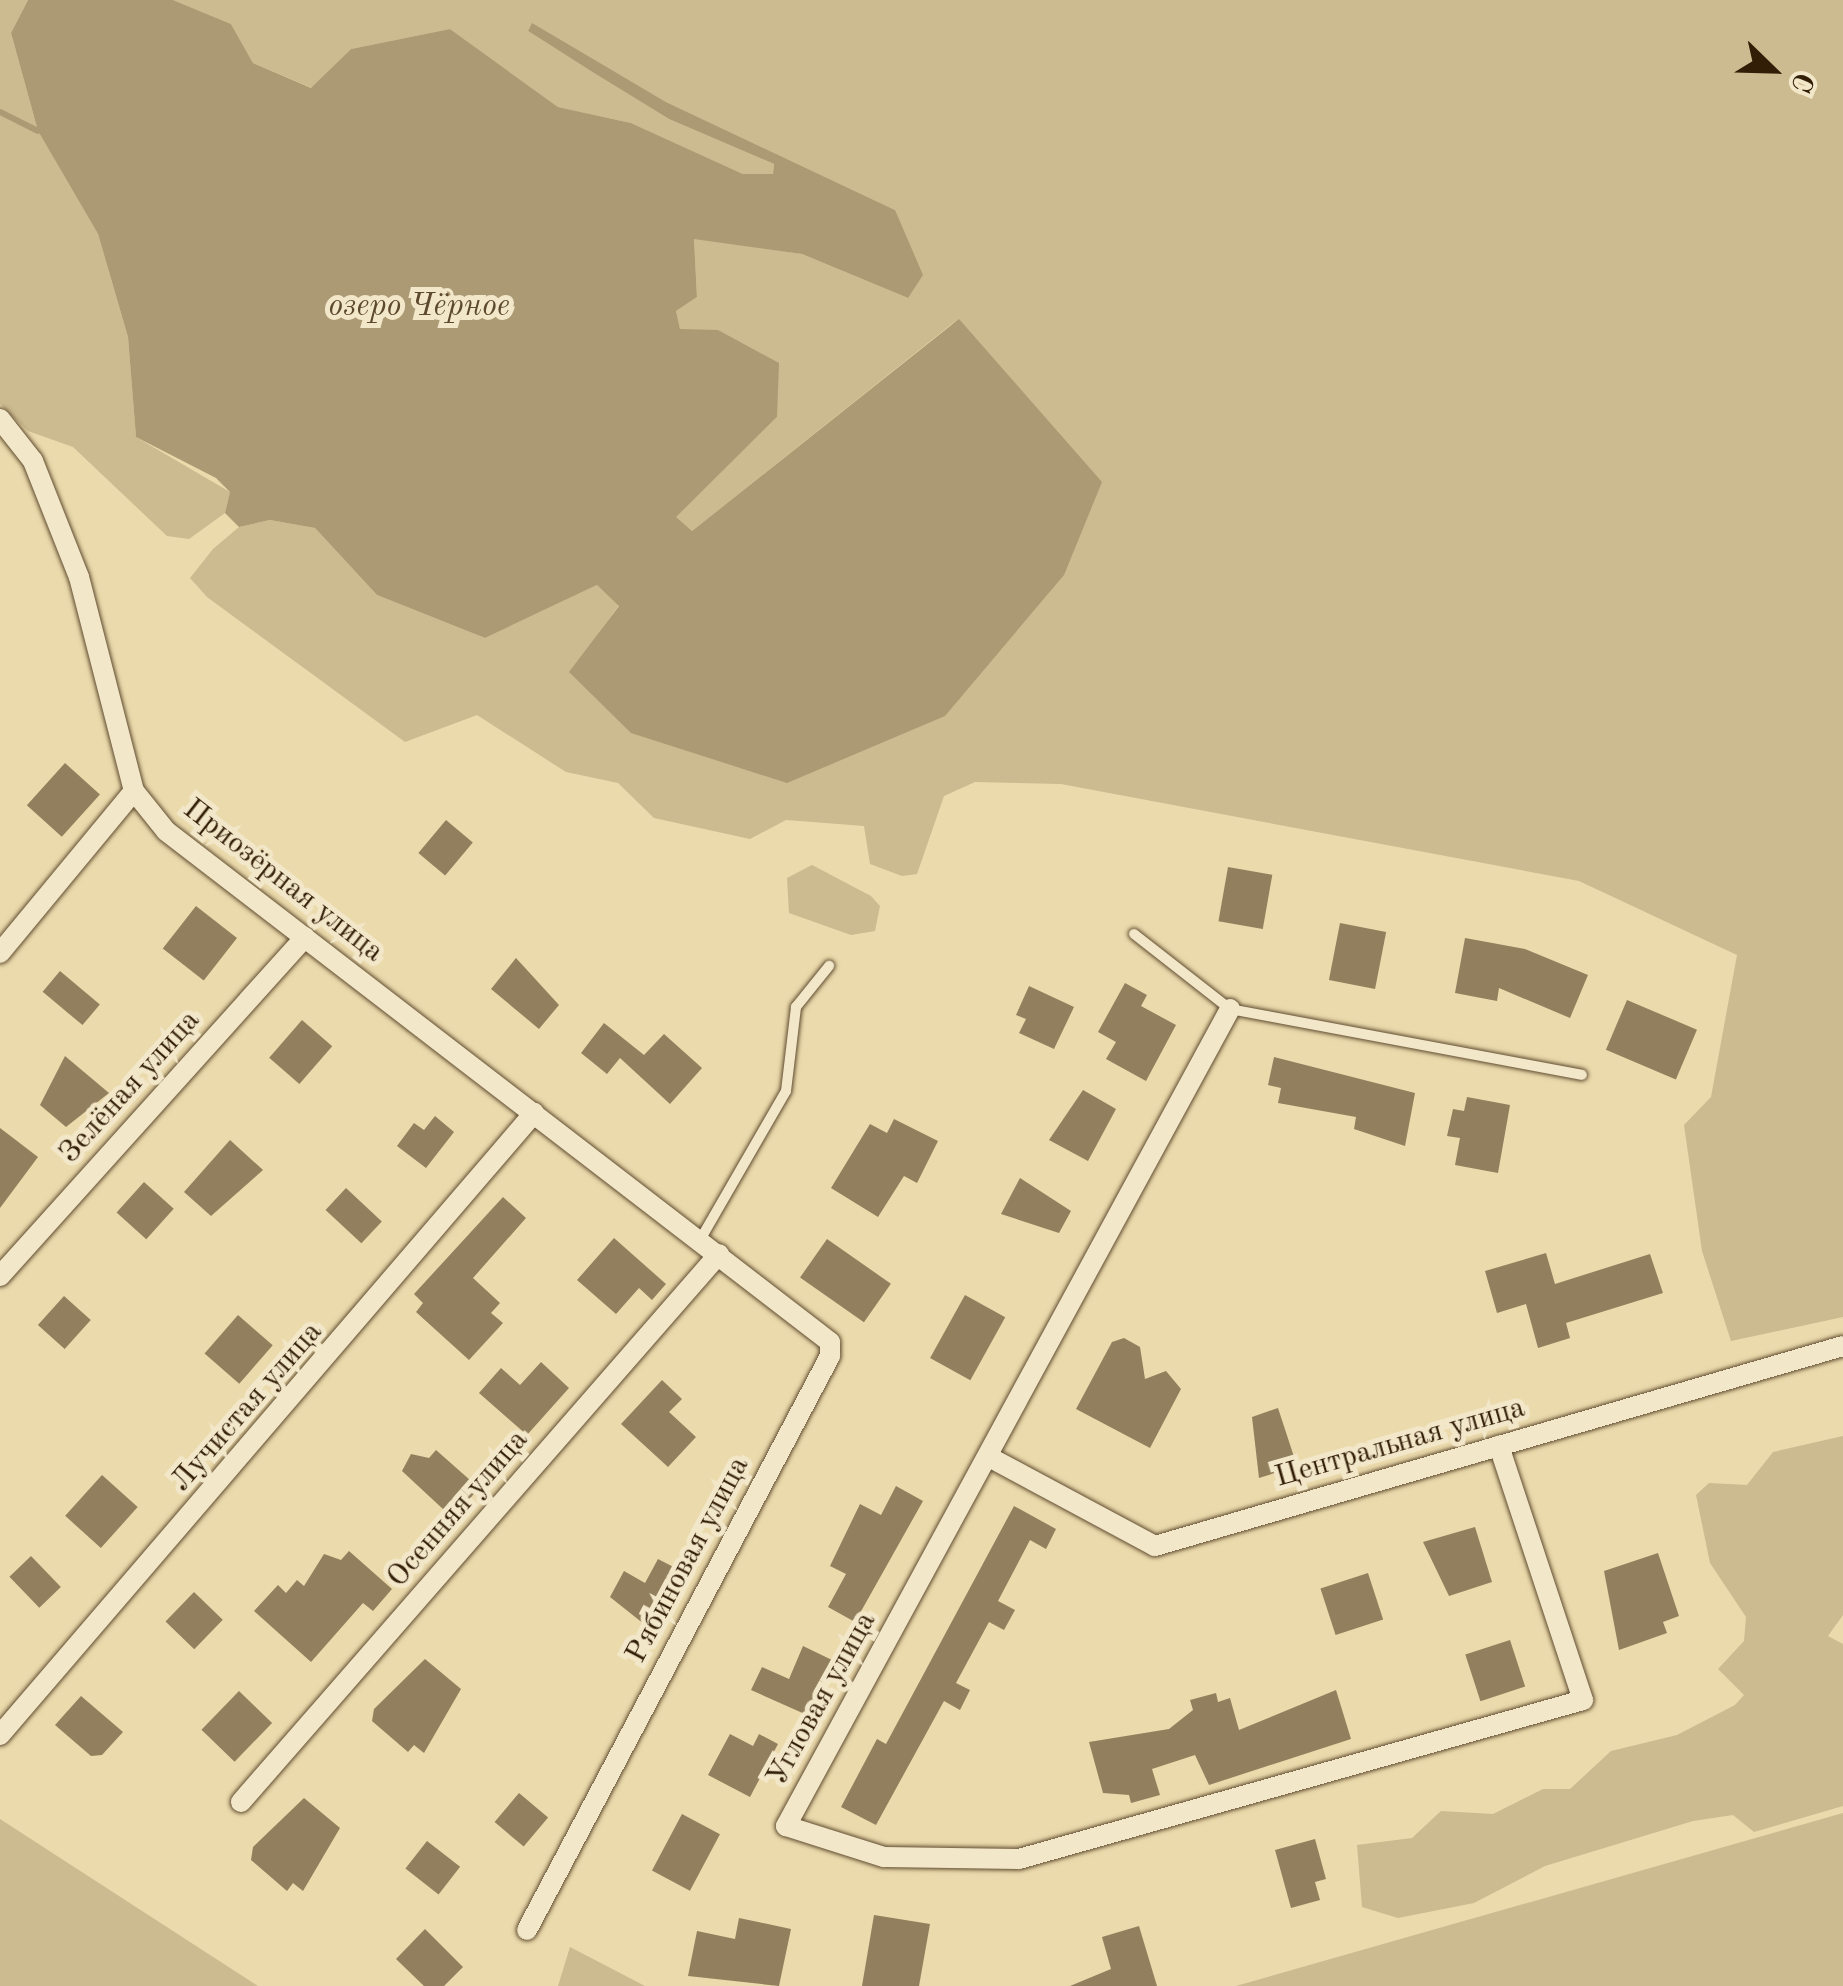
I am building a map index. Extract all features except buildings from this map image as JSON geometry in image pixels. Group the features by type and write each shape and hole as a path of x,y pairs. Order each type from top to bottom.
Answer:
{"street":[{"name":"Приозёрная улица","path":"2,426 33,461 79,577 134,791 166,831 719,1254"},
{"path":"0,953 134,791"},
{"name":"Зелёная улица","path":"0,1276 305,938"},
{"name":"Угловая улица","path":"1230,1010 786,1826 884,1858 1020,1859 1584,1700 1499,1446"},
{"name":"Лучистая улица","path":"0,1735 534,1113"},
{"name":"Осенняя улица","path":"241,1802 719,1254"},
{"name":"Рябиновая улица","path":"526,1930 830,1356 826,1334 719,1254"},
{"name":"Центральная улица","path":"989,1456 1155,1546 1843,1346"}],"lane":[{"path":"1134,934 1230,1010 1582,1076"},
{"path":"700,1240 786,1090 796,1006 829,966"}],"shaded area":[{"path":"0,0 28,0 11,33 38,131 98,234 128,337 136,437 230,492 225,513 189,539 167,536 73,447 28,431 0,404"},
{"path":"173,0 1843,0 1843,1317 1731,1341 1702,1251 1684,1125 1711,1097 1737,955 1579,881 1061,784 975,782 944,796 917,874 902,876 870,864 864,826 786,820 750,839 654,818 618,783 566,772 477,715 405,742 207,597 190,578 213,549 239,527 270,520 315,528 377,595 485,638 597,585 619,605 570,673 958,319 692,531 675,517 777,417 718,330 680,330 676,311 697,297 694,238 802,254 908,298 895,210 666,102 532,24 528,31 669,119 774,164 773,174 743,174 631,123 558,107 450,29 351,49 312,88 253,63 231,24"},
{"path":"812,865 871,896 880,906 875,931 851,935 789,913 787,878"},
{"path":"1843,1436 1843,1615 1828,1636 1843,1644 1843,1806 1754,1832 1733,1815 1693,1821 1545,1866 1474,1903 1398,1918 1362,1907 1357,1845 1412,1838 1441,1811 1493,1814 1543,1789 1570,1789 1611,1751 1677,1735 1735,1705 1744,1695 1718,1669 1744,1641 1746,1617 1710,1563 1696,1495 1709,1483 1747,1485 1773,1452"},
{"path":"1843,1813 1843,1986 1236,1986"},
{"path":"0,1819 258,1986 0,1986"},
{"path":"570,1947 645,1986 558,1986"}],"water":[{"name":"озеро Чёрное","path":"28,0 173,0 231,24 253,63 311,88 351,49 450,29 558,107 631,123 743,174 773,174 774,164 669,119 594,73 528,31 532,23 666,102 895,210 923,275 908,298 802,254 694,239 697,297 676,311 680,329 718,330 779,363 777,417 676,517 692,531 959,319 1102,482 1064,575 945,716 787,783 631,733 569,672 619,606 597,585 485,638 377,595 315,528 270,520 239,527 225,513 230,492 216,478 136,437 128,337 98,234 38,131 11,33"}],"waterway":[{"path":"0,112 38,131"}]}
